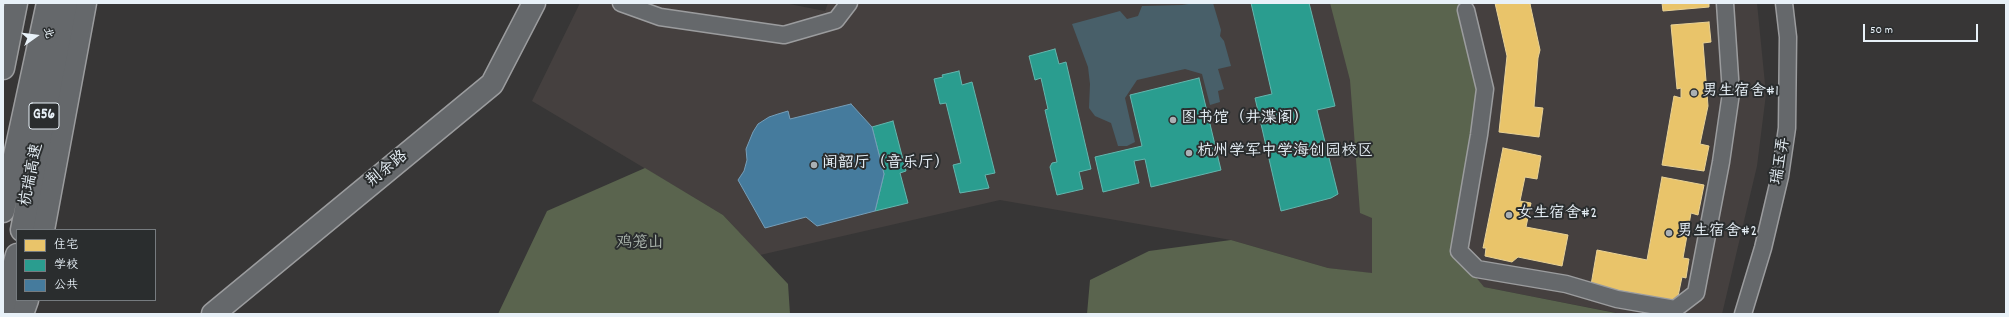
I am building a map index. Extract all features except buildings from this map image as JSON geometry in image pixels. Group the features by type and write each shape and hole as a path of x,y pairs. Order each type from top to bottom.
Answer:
{"main road":[{"path":"3,68 16,3"},
{"name":"杭瑞高速","path":"3,211 48,3"},
{"name":"杭瑞高速","path":"22,229 66,3"},
{"path":"44,229 86,3"},
{"name":"荆余路","path":"213,314 492,84 534,3"},
{"path":"3,308 16,259"},
{"path":"22,314 27,301"}],"street":[{"path":"622,3 660,17 784,35 836,20 848,3"},
{"path":"1466,10 1485,89 1479,135 1459,250 1477,269 1566,284 1617,299 1675,309 1696,293 1721,162 1731,93 1725,3"},
{"name":"瑞玉弄","path":"1743,314 1763,248 1780,176 1787,128 1788,37 1784,3"}],"shaded area":[{"name":"杭州学军中学海创园校区","path":"580,3 784,3 825,11 828,3 1757,3 1766,94 1757,166 1722,314 1622,314 1484,287 1328,268 1231,240 1000,200 760,255 723,215 532,101"}],"green space":[{"path":"1330,3 1460,3 1480,90 1455,252 1484,287 1621,314 1087,314 1090,280 1149,251 1231,240 1328,268 1372,273 1372,218 1360,213 1350,80"},
{"name":"鸡笼山","path":"645,168 723,215 788,284 790,314 498,314 547,211"}],"water":[{"path":"1213,3 1221,30 1220,36 1224,41 1231,66 1218,69 1224,89 1218,91 1220,102 1210,105 1202,74 1185,69 1137,80 1125,98 1135,142 1127,146 1118,146 1111,123 1095,116 1089,108 1090,84 1088,67 1072,24 1120,11 1127,19 1138,16 1142,6 1182,5"}],"place":[{"name":"男生宿舍#1","path":"1694,93"},
{"name":"图书馆（井渫阁）","path":"1173,120"},
{"name":"杭州学军中学海创园校区","path":"1189,153"},
{"name":"闻韶厅（音乐厅）","path":"814,165"},
{"name":"女生宿舍#2","path":"1509,215"},
{"name":"男生宿舍#2","path":"1669,233"}]}
